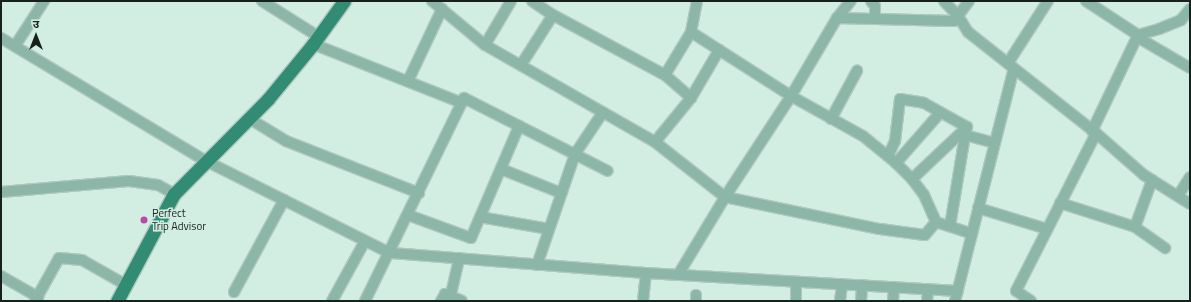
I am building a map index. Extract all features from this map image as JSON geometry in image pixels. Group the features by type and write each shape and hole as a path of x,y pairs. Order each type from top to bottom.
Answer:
{"main road":[{"path":"117,301 174,194 250,119 316,40 344,1"}],"street":[{"path":"15,46 44,1"},
{"path":"262,1 316,40 462,103"},
{"path":"432,1 485,45 655,142 725,197 880,229 925,235 936,222"},
{"path":"485,45 511,1"},
{"path":"532,1 553,15 665,75 691,98"},
{"path":"665,75 691,32 697,1"},
{"path":"678,275 725,197 791,96 837,18 851,1"},
{"path":"871,1 875,6 875,19"},
{"path":"944,1 958,16 968,32 1152,180 1190,204"},
{"path":"837,18 954,21 969,1"},
{"path":"1,38 206,161 390,253 646,273 928,289 956,296 995,143 1011,66 1048,1"},
{"path":"1086,1 1137,36 1190,68"},
{"path":"408,81 442,9"},
{"path":"1031,301 1016,291 1094,132 1137,36 1181,20 1190,9"},
{"path":"521,65 553,15"},
{"path":"691,32 791,96 863,136 912,179 924,195 936,222"},
{"path":"655,142 691,98 719,50"},
{"path":"831,119 857,71"},
{"path":"365,301 390,253 464,98 608,170"},
{"path":"892,160 900,99 924,103 966,131 995,143"},
{"path":"537,265 575,154 603,112"},
{"path":"892,160 940,113"},
{"path":"250,119 286,141 418,193"},
{"path":"408,215 471,238 519,126"},
{"path":"912,179 966,131"},
{"path":"950,226 966,131"},
{"path":"501,169 561,193"},
{"path":"1178,196 1190,177"},
{"path":"1135,227 1152,180"},
{"path":"1,192 129,181 158,185 174,194"},
{"path":"234,292 284,200"},
{"path":"1060,203 1135,227 1165,248"},
{"path":"978,208 1047,229"},
{"path":"480,217 549,229"},
{"path":"936,222 972,234"},
{"path":"332,301 365,241"},
{"path":"1,276 36,299 59,258 82,260 126,285"},
{"path":"443,297 451,294 458,258"},
{"path":"643,301 646,273"},
{"path":"796,282 796,301"},
{"path":"840,301 842,284"},
{"path":"861,301 862,286"},
{"path":"893,301 894,287"},
{"path":"927,301 928,289"},
{"path":"443,297 462,301"}],"place":[{"name":"Perfect Trip Advisor","path":"144,220"}]}
